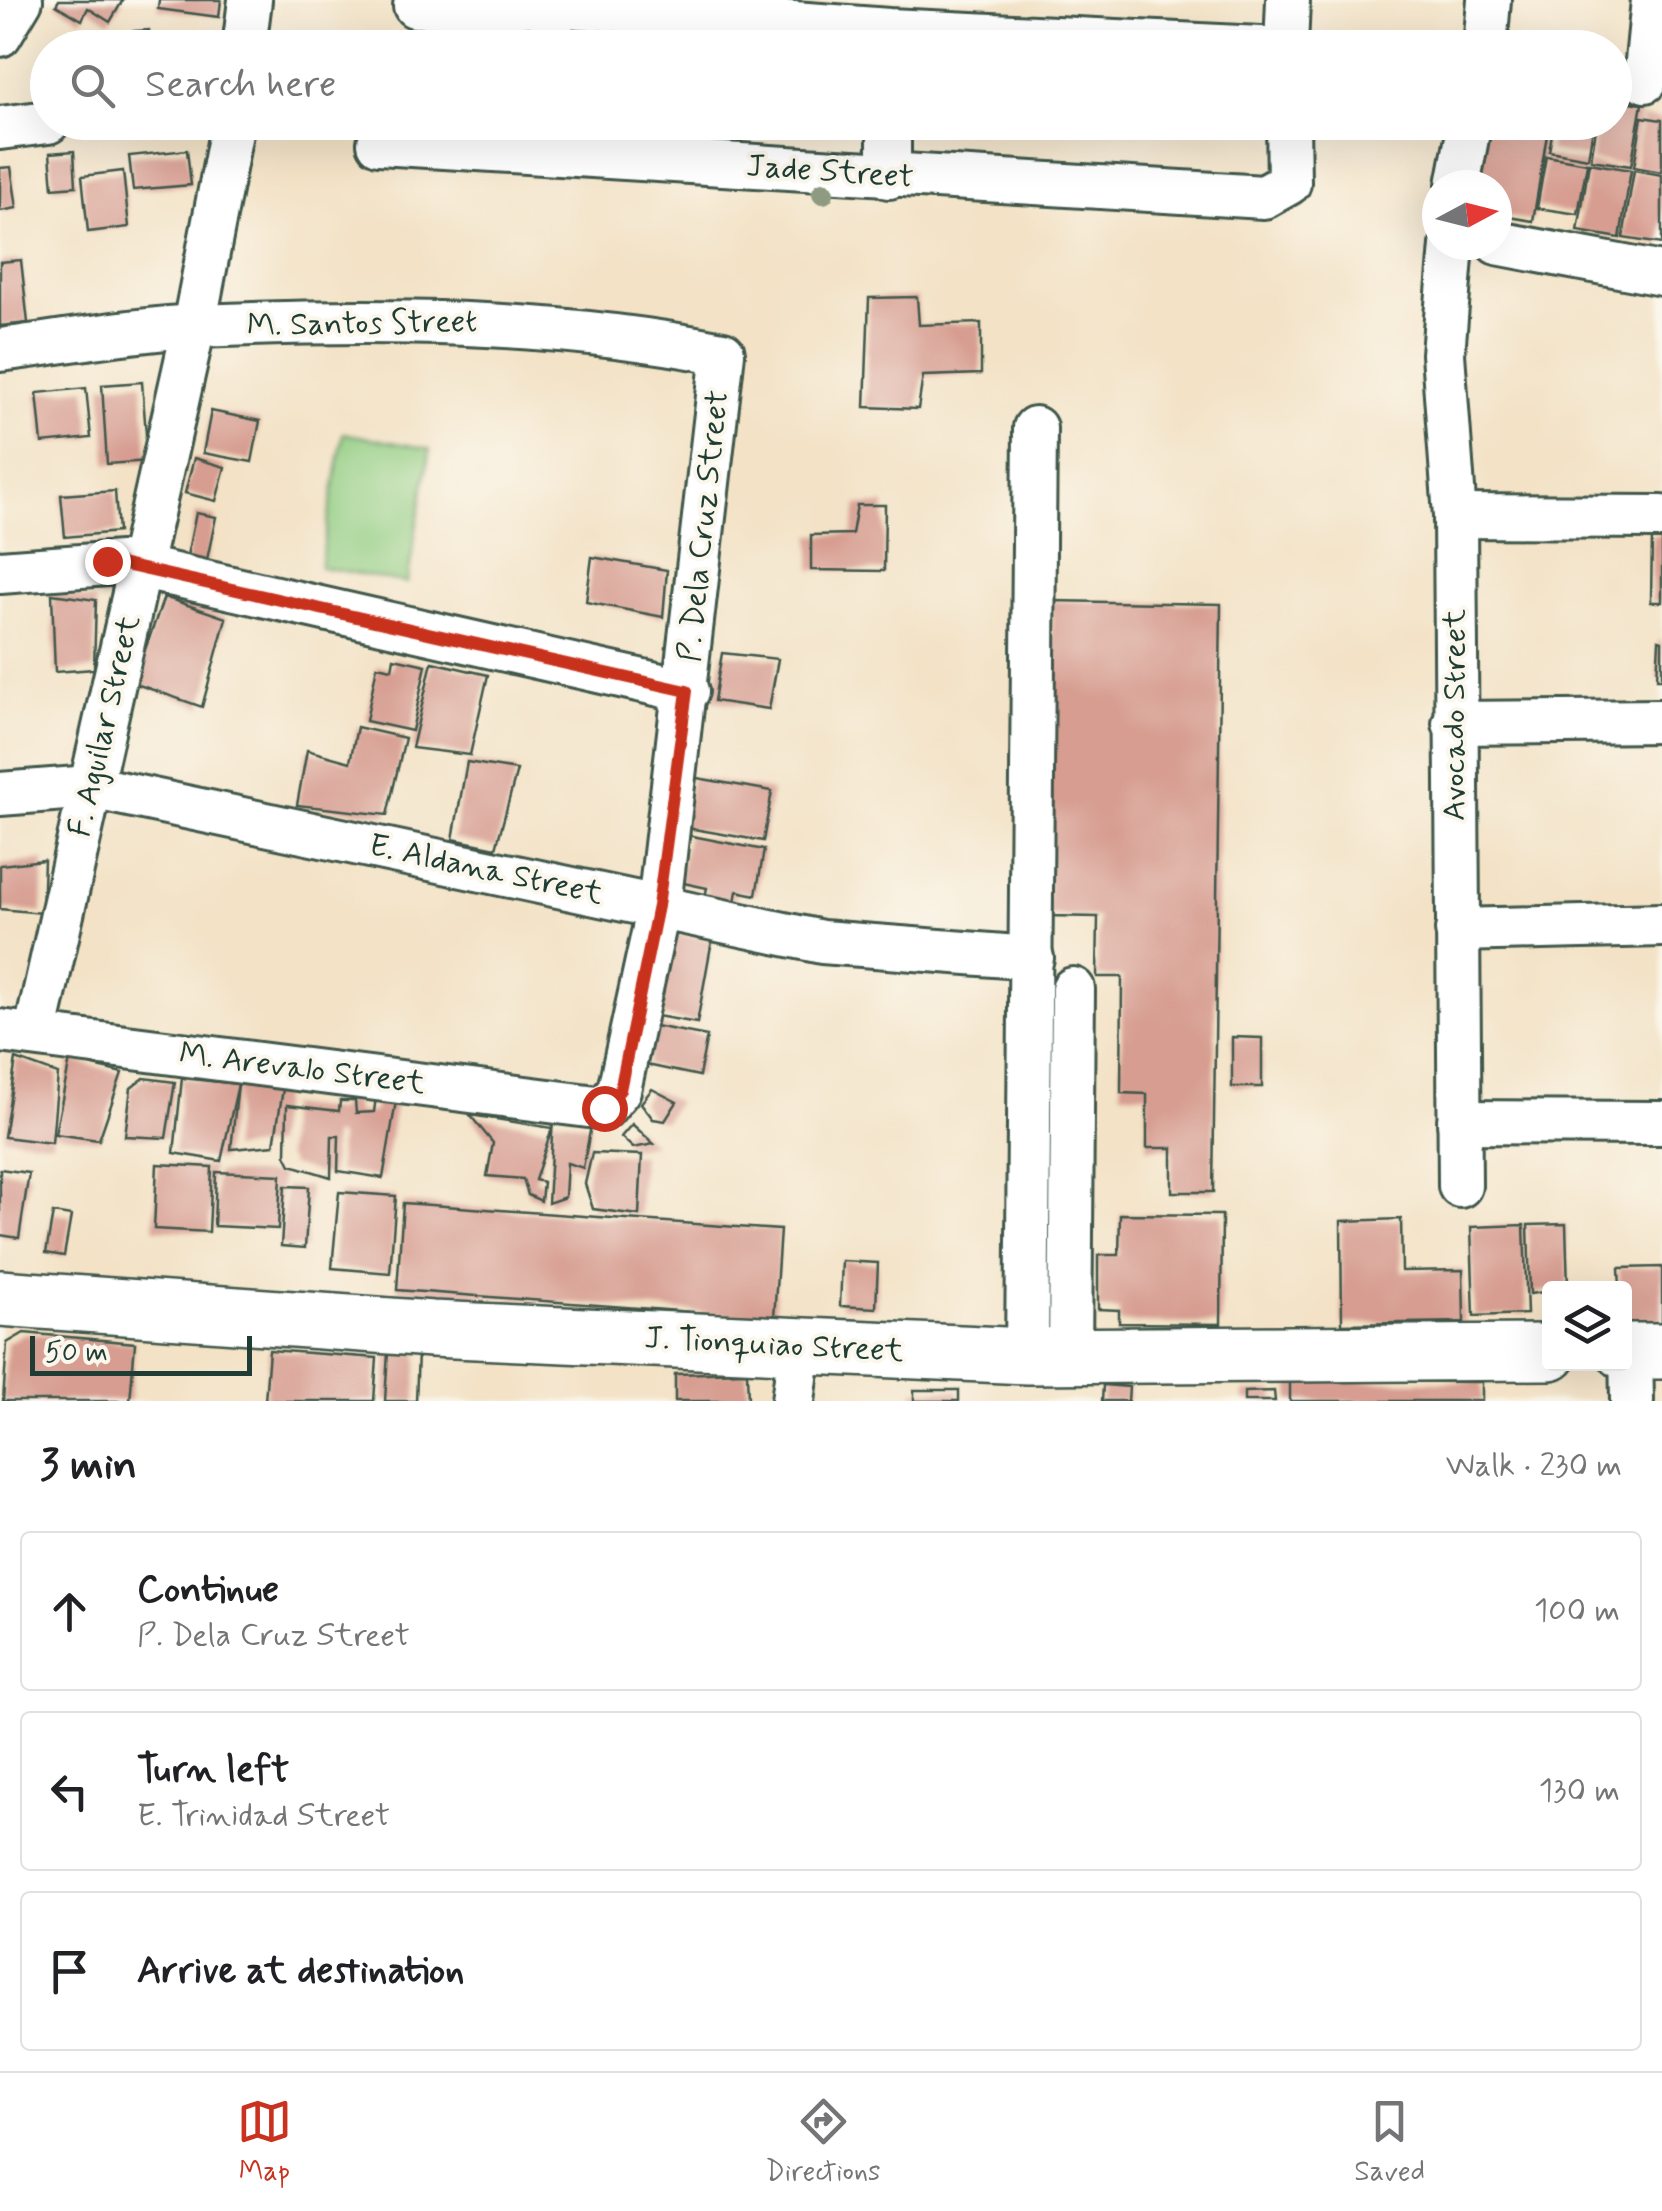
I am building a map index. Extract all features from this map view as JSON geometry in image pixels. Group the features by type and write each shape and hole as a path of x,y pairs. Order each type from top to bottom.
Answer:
{"main road":[{"name":"J. Tionquiao Street","path":"0,1298 432,1329 1049,1357 1542,1352"}],"street":[{"path":"0,35 21,0"},
{"path":"246,30 250,0"},
{"path":"1287,30 1288,0"},
{"path":"1490,0 1491,30"},
{"path":"1641,80 1652,0"},
{"path":"414,6 552,3 957,30"},
{"path":"551,30 552,3"},
{"path":"0,128 30,124"},
{"name":"F. Aguilar Street","path":"18,1033 91,787 194,326 230,140"},
{"name":"Jade Street","path":"380,143 453,140"},
{"name":"Jade Street","path":"583,140 888,177 1264,197 1289,183 1288,140"},
{"path":"888,140 888,177"},
{"path":"1461,170 1467,140"},
{"path":"1512,246 1662,274"},
{"name":"Avocado Street","path":"1451,260 1443,354 1455,516 1460,1186"},
{"name":"M. Santos Street","path":"0,350 194,326 487,321 644,337 723,352"},
{"name":"P. Dela Cruz Street","path":"604,1108 620,1090 658,906 687,691 723,352"},
{"path":"1034,428 1032,958 1049,1357"},
{"path":"1455,516 1662,518"},
{"path":"0,572 107,561 687,691"},
{"path":"1454,724 1662,721"},
{"name":"E. Aldana Street","path":"0,794 91,787 822,942 1032,958"},
{"path":"1457,930 1662,925"},
{"path":"1049,1357 1073,989"},
{"name":"M. Arevalo Street","path":"18,1033 604,1108"},
{"path":"1459,1122 1662,1123"},
{"path":"793,1401 800,1347"}],"green space":[{"path":"343,433 430,449 407,583 320,567"}],"building":[{"path":"59,0 123,0 110,22 88,8 82,20 56,5"},
{"path":"159,0 221,0 219,17 158,9"},
{"path":"1632,102 1642,104 1631,166 1591,160 1594,140 1632,140"},
{"path":"1642,117 1662,120 1662,172 1634,167"},
{"path":"1483,140 1546,140 1533,221 1512,218 1512,170 1478,170"},
{"path":"1551,140 1591,140 1588,158 1549,151"},
{"path":"187,150 191,185 133,190 129,156"},
{"path":"74,151 76,186 53,188 50,153"},
{"path":"1546,156 1587,163 1578,214 1537,208"},
{"path":"1589,163 1631,170 1620,238 1578,231"},
{"path":"11,167 17,208 0,211 0,168"},
{"path":"1634,170 1662,175 1662,244 1623,238"},
{"path":"123,171 129,227 88,232 82,176"},
{"path":"21,260 28,323 0,326 0,262"},
{"path":"917,297 919,325 981,323 981,374 923,376 918,409 865,407 869,298"},
{"path":"142,382 148,461 107,464 102,385"},
{"path":"86,388 91,438 42,443 37,393"},
{"path":"211,411 260,421 252,462 203,453"},
{"path":"194,458 225,467 216,501 185,493"},
{"path":"115,491 118,532 65,537 61,495"},
{"path":"857,505 885,505 884,571 811,570 811,535 852,534"},
{"path":"196,513 216,517 205,569 185,565"},
{"path":"1652,535 1662,535 1662,602 1651,602"},
{"path":"592,557 667,570 663,617 586,602"},
{"path":"52,594 96,600 94,669 55,672"},
{"path":"164,597 226,618 202,707 133,683"},
{"path":"1052,601 1221,604 1213,1192 1172,1192 1172,1148 1147,1148 1147,1094 1121,1093 1122,977 1097,977 1098,917 1048,916"},
{"path":"1659,640 1662,641 1662,679 1657,679"},
{"path":"722,653 778,659 769,709 714,701"},
{"path":"394,658 426,665 412,731 366,721 377,666 392,669"},
{"path":"432,662 488,675 470,755 412,748"},
{"path":"357,727 405,738 387,815 297,805 307,750 350,762"},
{"path":"467,762 517,770 496,848 453,839"},
{"path":"691,777 772,791 763,841 682,827"},
{"path":"687,835 764,850 756,895 737,891 735,902 705,897 707,888 679,882"},
{"path":"44,860 42,913 0,909 0,865"},
{"path":"673,933 712,940 697,1023 657,1016"},
{"path":"655,1026 707,1036 699,1076 647,1065"},
{"path":"1232,1037 1262,1038 1262,1087 1232,1087"},
{"path":"16,1059 58,1074 52,1143 4,1137"},
{"path":"70,1060 122,1073 99,1140 55,1134"},
{"path":"144,1078 175,1082 166,1138 125,1136 131,1088"},
{"path":"182,1078 238,1084 221,1161 174,1153"},
{"path":"238,1084 283,1089 274,1145 231,1149"},
{"path":"652,1089 677,1102 665,1121 653,1119 641,1103"},
{"path":"376,1097 396,1101 383,1178 338,1171 339,1136 332,1136 331,1177 291,1165 286,1155 287,1105 339,1111 340,1101 355,1101 356,1113 374,1112"},
{"path":"470,1115 552,1128 535,1180 543,1182 541,1201 528,1195 523,1179 487,1176 493,1143"},
{"path":"553,1118 591,1126 583,1168 567,1163 565,1197 548,1203"},
{"path":"632,1124 654,1144 633,1148 621,1137"},
{"path":"592,1153 642,1155 639,1215 593,1209 585,1184"},
{"path":"157,1164 212,1167 209,1232 154,1229"},
{"path":"0,1169 29,1173 19,1238 0,1235"},
{"path":"216,1172 281,1175 278,1229 214,1226"},
{"path":"285,1186 309,1187 305,1248 281,1246"},
{"path":"339,1192 396,1196 390,1273 332,1268"},
{"path":"403,1203 780,1230 774,1318 397,1290"},
{"path":"53,1213 71,1216 64,1256 46,1253"},
{"path":"1120,1214 1222,1215 1221,1324 1119,1323 1119,1310 1098,1309 1098,1255 1119,1255"},
{"path":"1401,1219 1402,1271 1463,1270 1464,1322 1342,1324 1341,1221"},
{"path":"1566,1224 1568,1281 1542,1281 1542,1292 1530,1294 1528,1225"},
{"path":"1524,1225 1527,1314 1474,1316 1471,1227"},
{"path":"842,1261 878,1263 876,1308 840,1306"},
{"path":"1662,1267 1662,1322 1632,1323 1632,1281 1620,1281 1619,1268"},
{"path":"24,1333 135,1343 130,1401 3,1401 7,1343"},
{"path":"269,1350 377,1358 374,1401 265,1401"},
{"path":"388,1352 418,1353 416,1401 385,1401"},
{"path":"747,1372 748,1401 675,1401 675,1374"},
{"path":"1290,1381 1482,1382 1482,1401 1290,1401"},
{"path":"1103,1385 1129,1387 1128,1401 1102,1401"},
{"path":"914,1390 959,1390 959,1401 914,1401"},
{"path":"1274,1391 1275,1401 1244,1401 1244,1392"}],"route":[{"path":"107,561 687,691 658,906 620,1090 604,1108"}]}
